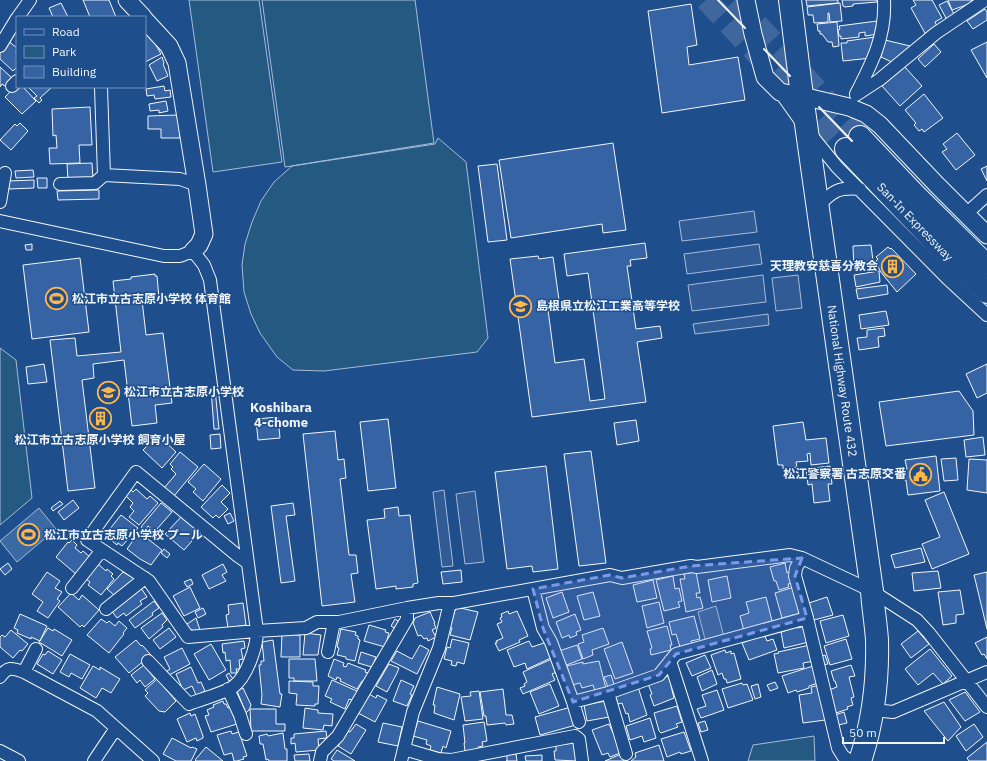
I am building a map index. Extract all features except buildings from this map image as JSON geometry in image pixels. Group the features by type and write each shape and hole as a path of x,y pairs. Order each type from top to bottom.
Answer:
{"highway":[{"name":"National Highway Route 432","path":"790,0 802,96 872,591 877,639 877,665 873,710 860,761"},
{"name":"San-In Expressway","path":"987,266 914,194 853,143 954,262 987,292"}],"street":[{"path":"18,16 30,0"},
{"path":"127,0 142,16"},
{"path":"746,0 753,34 765,77 780,92 807,130 837,167 947,278 987,315"},
{"path":"852,101 875,57 882,30 884,0"},
{"path":"852,101 936,34 985,0"},
{"path":"0,46 16,20"},
{"path":"0,221 164,256 180,256 193,251 199,245 204,234 177,63 169,46 146,21"},
{"path":"101,88 104,175"},
{"path":"780,92 802,96 852,101 880,125 987,235"},
{"path":"0,202 4,173"},
{"path":"60,184 95,183 104,175 180,178 197,185"},
{"path":"818,206 831,194 846,188 860,189"},
{"path":"966,214 987,195"},
{"path":"148,661 189,704 234,686 245,672 257,641 258,630 210,280 204,265 193,251"},
{"path":"248,563 136,472 87,540 149,581 188,637 258,630 306,628 317,622 334,622 407,608 439,603 450,603 610,575 622,578 691,566 697,567 790,555 802,558 872,591 917,620 929,633 987,707"},
{"path":"72,588 102,550"},
{"path":"802,558 796,568 795,576 807,618 838,748 843,756 850,761"},
{"path":"106,609 145,578"},
{"path":"533,589 543,628 551,642 574,702 579,722"},
{"path":"401,761 413,712 440,648 450,603"},
{"path":"320,761 322,752 338,736 407,620 407,608"},
{"path":"574,702 608,694 659,675 676,654 807,618"},
{"path":"328,652 334,622"},
{"path":"24,672 36,649"},
{"path":"670,661 702,761"},
{"path":"0,677 5,670 10,668 24,672 97,711 153,761"},
{"path":"873,710 893,712 987,672"},
{"path":"228,689 240,715 246,734"},
{"path":"608,694 626,754"},
{"path":"94,761 116,728"},
{"path":"404,749 438,759 452,760 575,736 579,738 582,761"},
{"path":"0,751 19,761"}],"highlighted area":[{"path":"802,558 795,576 807,618 676,654 659,675 573,702 543,628 533,589 610,575 622,578 691,566"}],"green space":[{"path":"189,0 259,0 282,162 213,172"},
{"path":"262,0 415,0 434,143 285,167"},
{"path":"438,138 466,162 488,338 477,352 324,371 293,370 277,357 260,333 251,314 244,292 242,265 245,244 261,201 274,182 292,166 435,144"},
{"path":"0,348 16,360 32,498 0,525"},
{"path":"814,736 815,761 748,761 753,745"}],"shaded area":[{"path":"754,211 757,232 682,241 679,221"},
{"path":"759,244 762,264 687,274 684,254"},
{"path":"763,275 766,302 692,311 688,285"},
{"path":"798,275 802,308 776,311 772,278"},
{"path":"768,314 769,325 695,334 693,324"},
{"path":"444,490 453,566 442,567 433,492"},
{"path":"475,491 484,562 465,564 456,494"},
{"name":"松江市立古志原小学校 プール","path":"39,508 56,529 17,562 0,541"},
{"path":"716,606 724,637 706,643 698,612"}],"tunnel":[{"path":"706,0 846,149"},
{"path":"735,0 860,137"}],"wall":[{"path":"718,0 745,28"},
{"path":"764,49 790,76"},
{"path":"819,107 852,141"}],"place":[{"name":"天理教安慈喜分教会","path":"893,266"},
{"name":"松江市立古志原小学校 体育館","path":"56,299"},
{"name":"島根県立松江工業高等学校","path":"520,306"},
{"name":"松江市立古志原小学校","path":"108,392"},
{"name":"松江市立古志原小学校 飼育小屋","path":"100,419"},
{"name":"松江警察署 古志原交番","path":"921,474"},
{"name":"松江市立古志原小学校 プール","path":"28,535"}],"district":[{"name":"Koshibara 4-chome","path":"281,414"}]}
